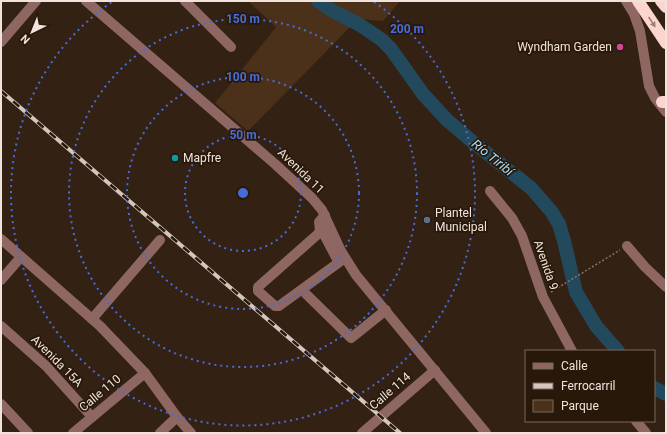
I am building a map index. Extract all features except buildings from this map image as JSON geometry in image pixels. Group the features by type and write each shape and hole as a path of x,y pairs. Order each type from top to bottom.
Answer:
{"highway":[{"path":"638,1 666,42"},
{"path":"661,1 666,7"}],"street":[{"path":"1,42 36,1"},
{"name":"Avenida 11","path":"86,1 275,164 312,198 325,216 342,260 386,310 486,433"},
{"path":"185,1 231,47"},
{"path":"626,1 634,14 640,31 649,86 663,104"},
{"name":"Avenida 9","path":"490,191 512,218 522,236 543,297 571,350"},
{"path":"320,227 342,260 279,306 275,306 258,291 258,287 318,234 320,227 319,222 325,216"},
{"path":"1,239 100,326 145,373 177,417 191,433"},
{"path":"92,319 160,240"},
{"path":"627,246 644,268 666,287"},
{"path":"1,280 21,256"},
{"path":"306,294 351,338 386,310"},
{"name":"Avenida 15A","path":"1,326 46,366 92,417"},
{"name":"Calle 114","path":"362,433 435,370"},
{"name":"Calle 110","path":"73,433 145,373"},
{"path":"1,404 28,433"},
{"path":"160,433 177,417"},
{"path":"637,422 646,433"}],"path":[{"path":"548,294 615,253"}],"green space":[{"path":"248,1 400,1 383,21 358,19 248,131 215,103 276,27"}],"waterway":[{"name":"Río Tiribí","path":"318,1 331,10 360,25 382,40 391,49 423,94 447,120 531,188 551,211 559,224 576,292 596,326 617,350"},
{"name":"Río Tiribí","path":"655,388 666,394"}],"railway":[{"path":"1,91 400,433"}],"place":[{"name":"Wyndham Garden","path":"620,47"},
{"name":"Mapfre","path":"175,158"},
{"name":"Plantel Municipal","path":"427,220"}]}
